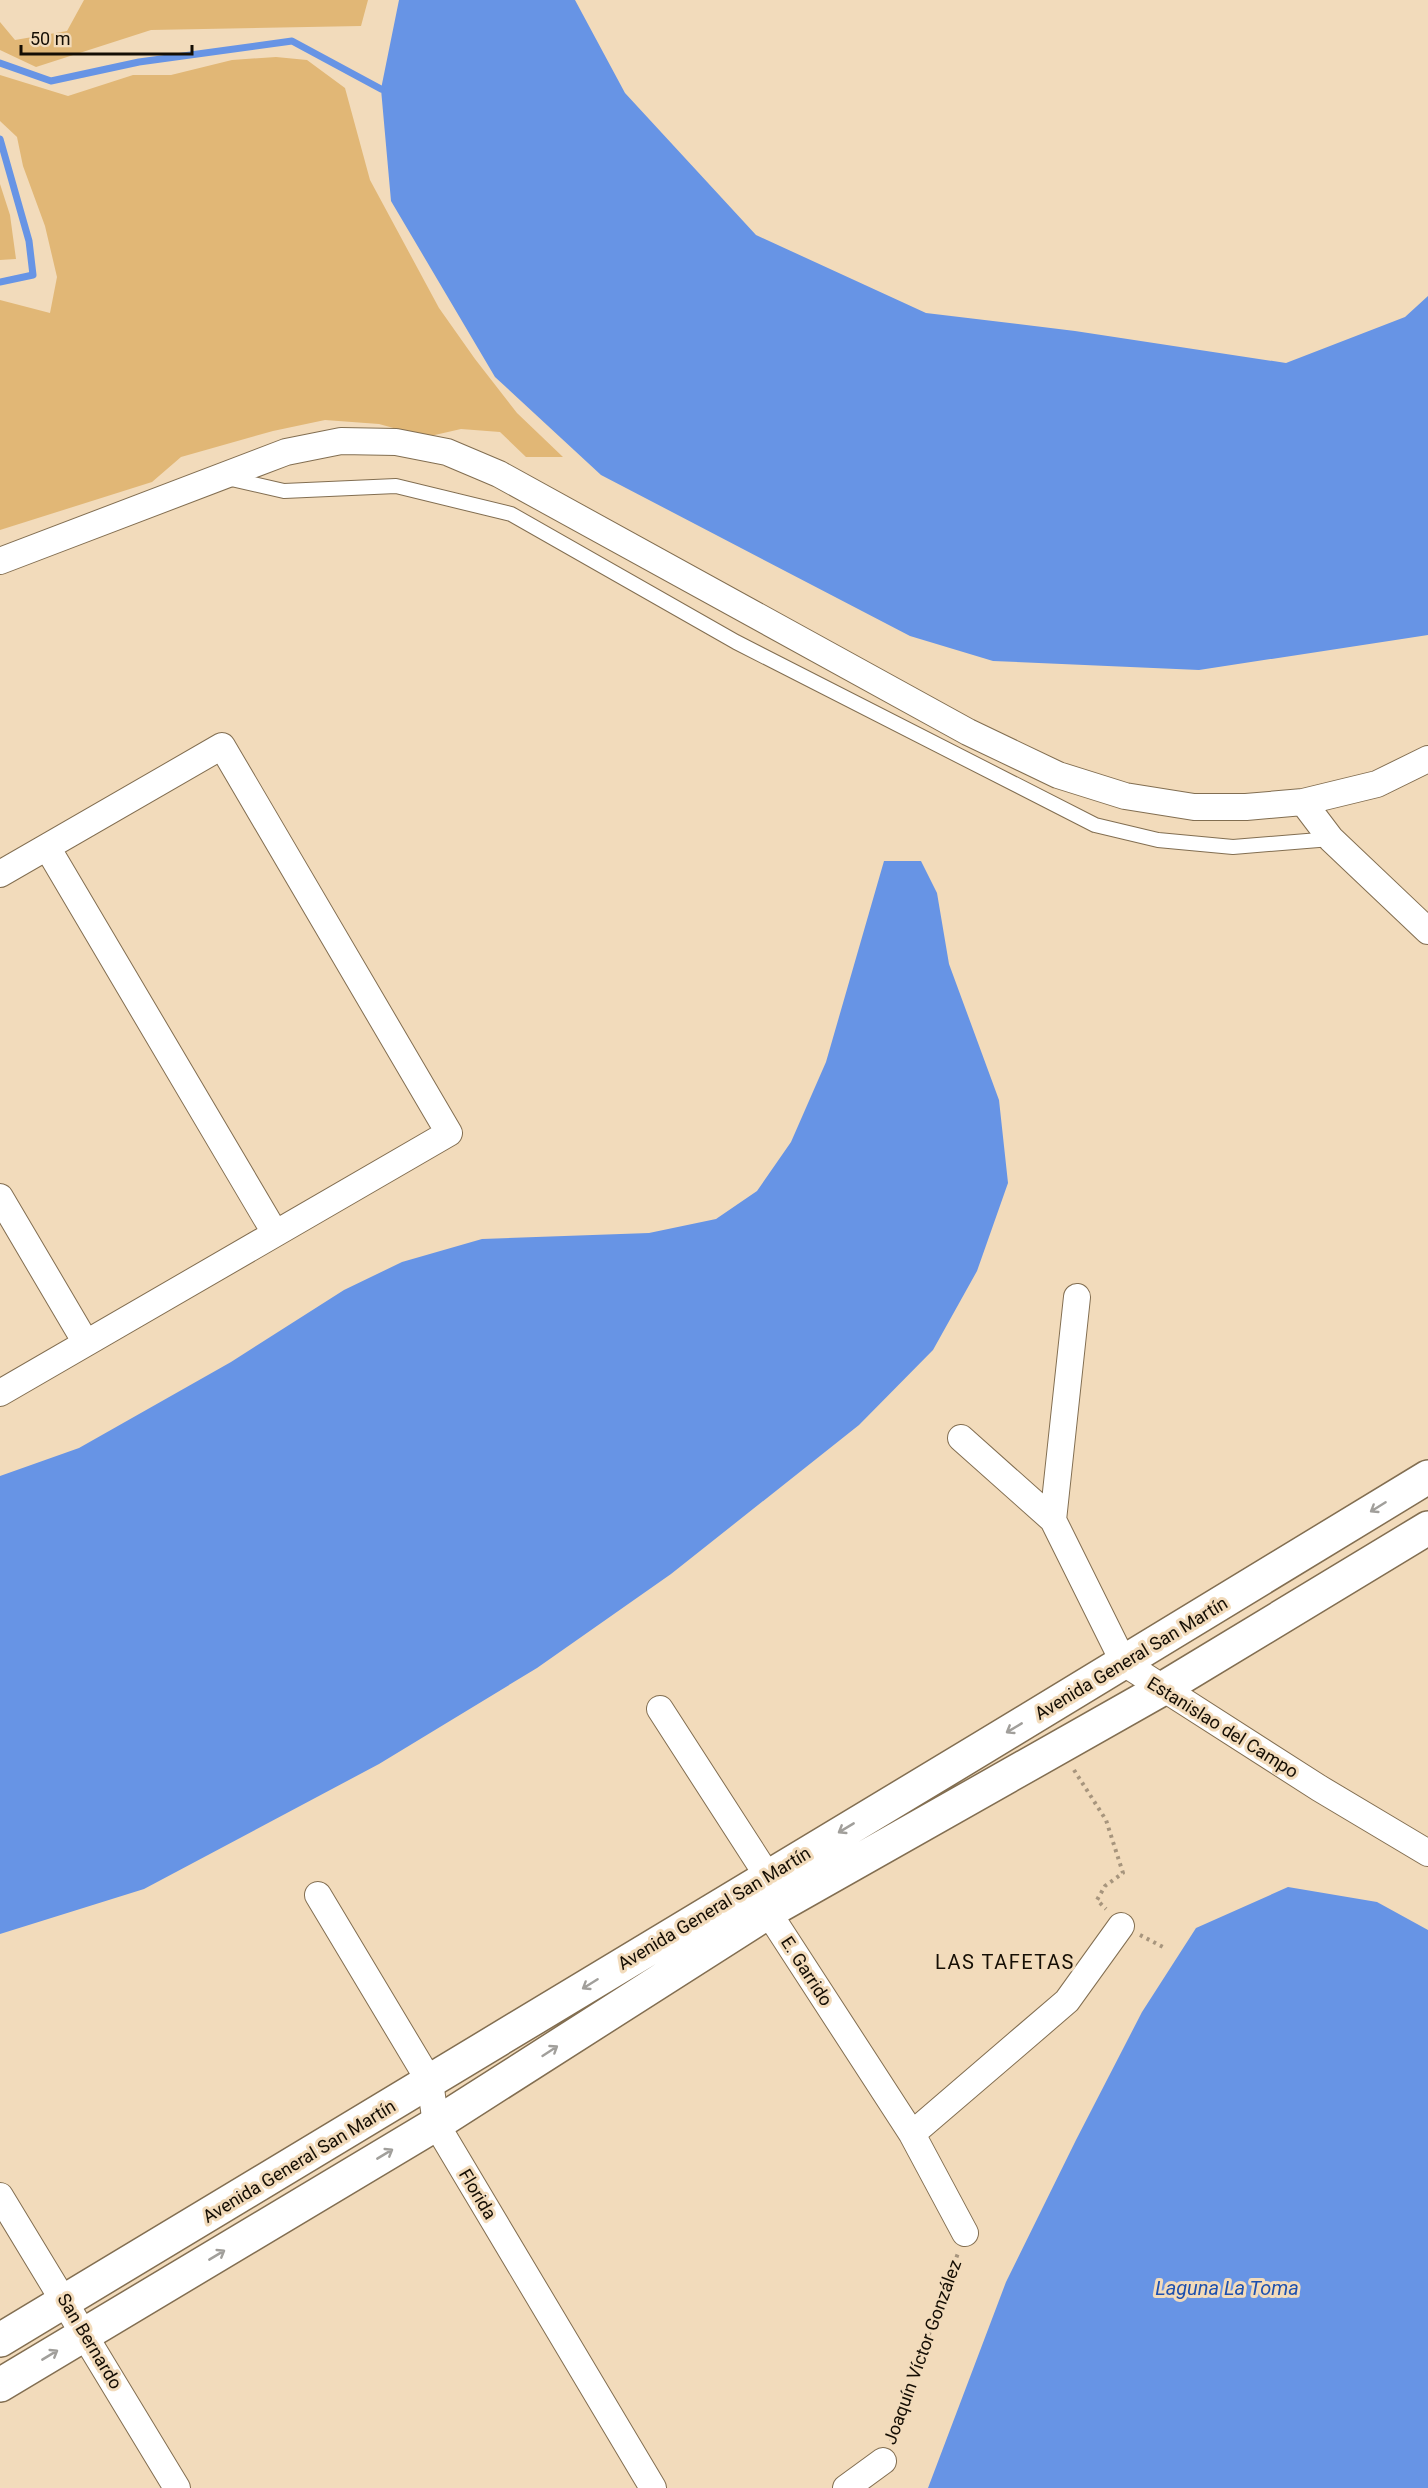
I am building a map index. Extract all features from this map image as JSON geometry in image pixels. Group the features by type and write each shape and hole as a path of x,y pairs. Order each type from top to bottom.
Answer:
{"main road":[{"name":"Avenida General San Martín","path":"0,2340 430,2082 767,1875 1124,1664 1428,1477"},
{"name":"Avenida General San Martín","path":"0,2385 435,2124 768,1912 1162,1689 1428,1528"}],"street":[{"path":"0,561 286,452 341,441 396,442 447,452 499,474 968,732 1058,775 1125,796 1194,807 1246,807 1303,802 1377,784 1428,759"},
{"path":"0,874 222,746 449,1133 0,1393"},
{"path":"1303,802 1331,838 1428,930"},
{"path":"48,847 275,1233"},
{"path":"0,1197 86,1343"},
{"path":"1053,1520 1077,1297"},
{"path":"961,1438 1053,1520 1124,1664"},
{"name":"Estanislao del Campo","path":"1124,1664 1389,1832 1428,1853"},
{"path":"660,1709 767,1875 768,1912"},
{"name":"Florida","path":"318,1895 430,2082 435,2124 653,2488"},
{"name":"E. Garrido","path":"768,1912 912,2134 965,2233"},
{"path":"912,2134 1067,2001 1121,1926"},
{"name":"San Bernardo","path":"0,2196 66,2300 177,2488"},
{"name":"Joaquín Víctor González","path":"846,2488 883,2461"}],"lane":[{"path":"222,477 284,491 396,486 511,514 736,642 1095,825 1158,840 1233,847 1331,838"}],"path":[{"path":"1060,1747 1106,1820 1124,1873 1105,1886 1097,1900 1121,1926 1163,1947"},
{"name":"Joaquín Víctor González","path":"883,2461 965,2233"}],"shaded area":[{"path":"84,0 368,0 361,26 151,30 36,67 0,50 0,22 15,40 67,31"},
{"path":"276,57 307,60 345,88 370,180 439,308 517,413 563,457 526,457 500,432 461,429 426,437 379,424 325,420 273,431 181,457 152,482 0,530 0,300 50,313 57,277 45,226 23,166 17,137 0,121 0,75 68,96 133,75 171,75 232,60"},
{"path":"0,184 10,215 16,259 0,260"}],"water":[{"path":"399,0 575,0 625,93 756,235 926,313 1075,331 1286,363 1405,317 1428,296 1428,635 1199,670 993,661 910,636 601,475 495,377 391,201 381,89"},
{"path":"884,861 921,861 937,893 949,964 999,1100 1008,1183 977,1271 933,1350 859,1425 671,1574 537,1668 379,1764 144,1889 0,1934 0,1476 79,1448 231,1362 344,1290 402,1262 482,1239 649,1233 716,1219 757,1191 791,1142 826,1062"},
{"name":"Laguna La Toma","path":"1288,1887 1377,1902 1428,1930 1428,2488 928,2488 1006,2282 1142,2012 1196,1928"}],"waterway":[{"path":"0,63 51,81 139,62 292,41 381,89"},
{"path":"0,139 29,241 33,275 0,282"}],"district":[{"name":"LAS TAFETAS","path":"1005,1962"}]}
